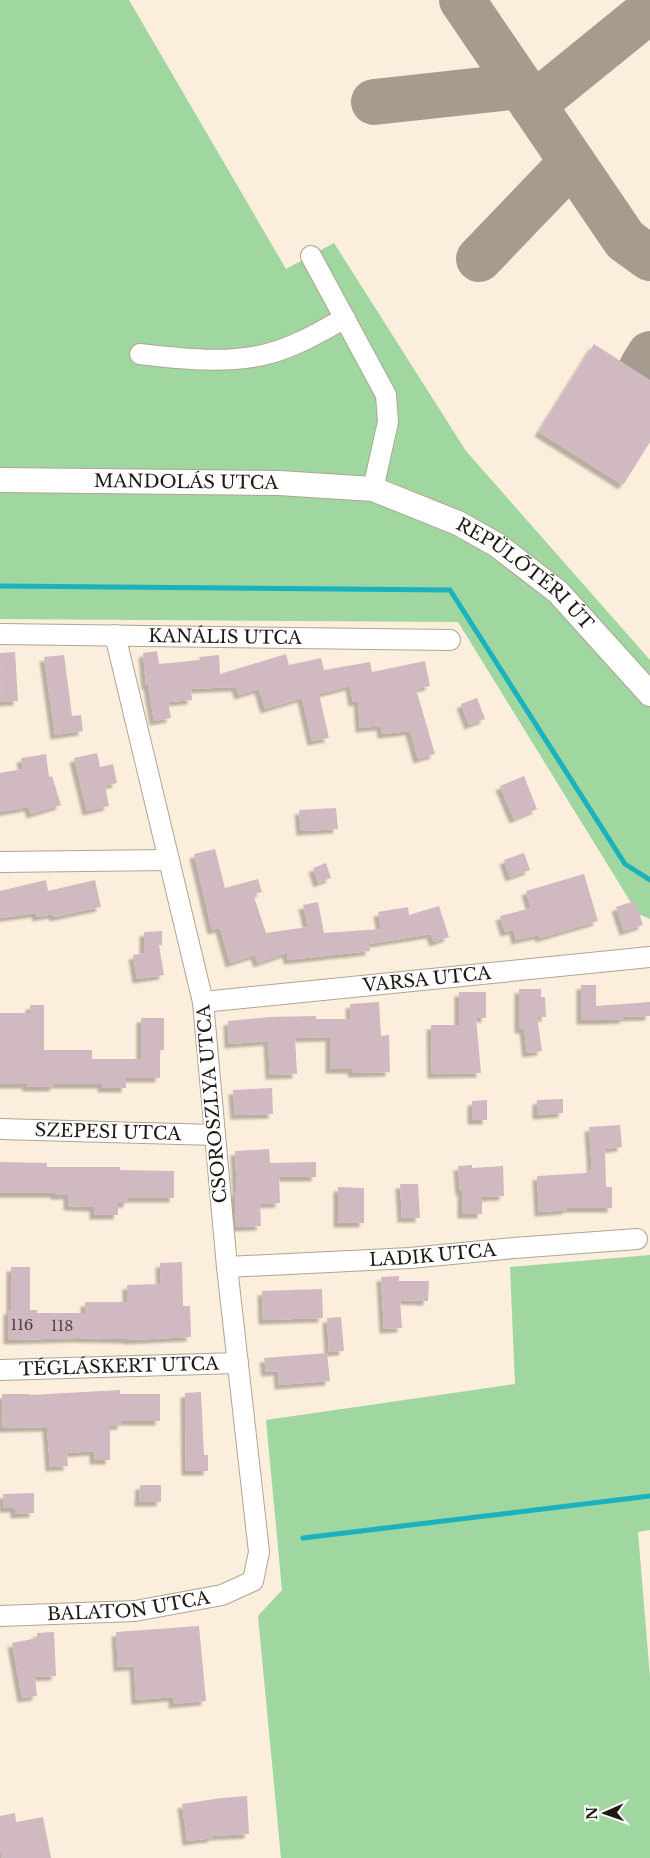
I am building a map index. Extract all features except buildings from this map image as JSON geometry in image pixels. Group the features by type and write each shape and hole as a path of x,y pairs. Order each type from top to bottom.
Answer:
{"street":[{"path":"311,256 386,395 388,422 373,489"},
{"path":"140,354 184,359 237,359 260,355 304,340 345,318"},
{"name":"MANDOLÁS UTCA","path":"0,480 278,482 373,489"},
{"name":"REPÜLŐTÉRI ÚT","path":"373,489 458,523 497,545 558,592 650,694"},
{"name":"KANÁLIS UTCA","path":"0,634 450,640"},
{"name":"CSOROSZLYA UTCA","path":"115,635 203,1002 227,1267 259,1552 253,1581"},
{"path":"0,862 169,860"},
{"name":"VARSA UTCA","path":"203,1002 650,957"},
{"name":"SZEPESI UTCA","path":"0,1129 215,1136"},
{"name":"LADIK UTCA","path":"227,1267 410,1258 637,1239"},
{"name":"TÉGLÁSKERT UTCA","path":"0,1370 238,1363"},
{"name":"BALATON UTCA","path":"0,1616 136,1611 222,1595 253,1581"}],"green space":[{"path":"0,0 129,0 286,269 334,243 466,451 650,660 650,919 638,914 458,622 0,619"},
{"path":"650,1255 650,1530 638,1532 650,1678 650,1858 281,1858 258,1616 282,1590 266,1420 515,1384 510,1267"}],"waterway":[{"path":"0,586 450,590 625,864 650,880"},
{"path":"303,1538 650,1496"}],"taxiway":[{"path":"462,0 625,240 650,258"},
{"path":"533,105 650,10"},
{"path":"374,102 520,86"},
{"path":"479,259 572,162"},
{"path":"642,367 650,354"}]}
